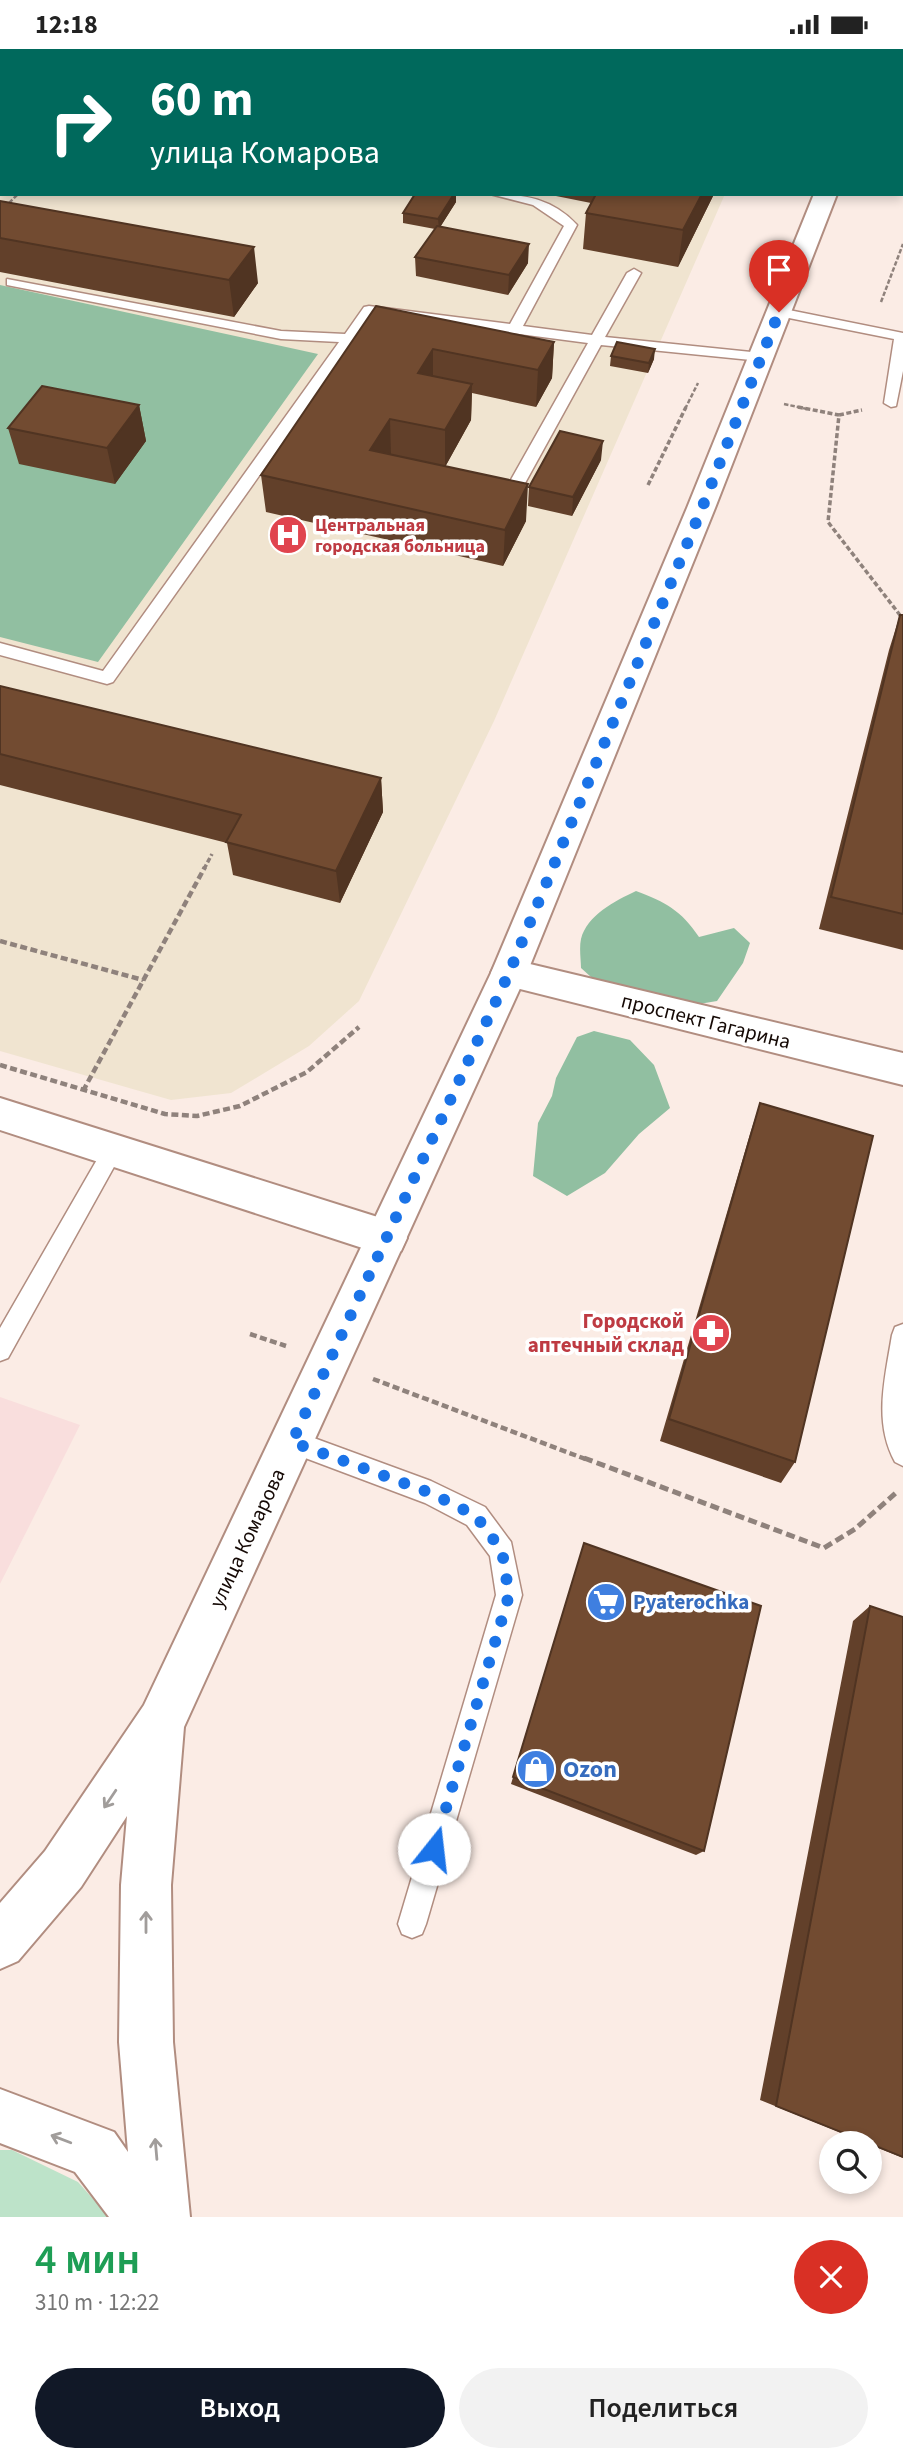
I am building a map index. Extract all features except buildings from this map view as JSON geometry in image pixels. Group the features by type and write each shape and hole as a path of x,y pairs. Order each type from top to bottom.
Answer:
{"main road":[{"name":"улица Комарова","path":"161,1722 509,973 825,196"},
{"name":"проспект Гагарина","path":"509,973 903,1069"},
{"path":"0,1114 387,1238"},
{"path":"0,1943 63,1869 161,1722"},
{"path":"161,1722 146,1885 146,2042 162,2217"},
{"path":"0,2116 94,2152 144,2217"}],"lane":[{"path":"506,196 537,202 570,225 515,327"},
{"path":"511,494 634,273"},
{"path":"12,282 281,335 348,338"},
{"path":"0,649 107,678 369,310 598,338 673,351 761,357"},
{"path":"779,312 902,337 891,403"},
{"path":"0,1350 113,1150"},
{"path":"903,1335 893,1411 897,1447 903,1454"},
{"path":"292,1442 431,1493 476,1516 502,1551 509,1595 412,1924"}],"path":[{"path":"0,212 16,196"},
{"path":"870,331 903,244"},
{"path":"648,485 698,383 839,415 828,522 903,619"},
{"path":"83,1091 212,854"},
{"path":"0,941 143,980"},
{"path":"0,1065 164,1114 197,1116 240,1105 307,1072 359,1027"},
{"path":"250,1334 824,1548 855,1529 903,1486"}],"shaded area":[{"name":"Центральная городская больница","path":"0,196 724,196 494,721 359,1001 309,1046 231,1093 171,1100 0,1051"},
{"path":"0,1397 80,1425 0,1584"}],"green space":[{"path":"0,285 318,354 98,662 0,637"},
{"path":"636,891 672,908 699,937 734,928 750,943 743,963 717,1001 693,1005 601,986 581,968 581,939 589,923 611,904"},
{"path":"594,1031 630,1040 654,1065 670,1108 639,1134 605,1173 567,1196 533,1176 538,1123 552,1096 556,1078 577,1037"},
{"path":"0,2150 12,2150 78,2182 109,2217 0,2217"}],"place":[{"name":"Центральная городская больница","path":"288,535"},
{"name":"Городской аптечный склад","path":"711,1333"},
{"name":"Pyaterochka","path":"606,1602"},
{"name":"Ozon","path":"536,1769"}],"route":[{"path":"434,1849 509,1595 502,1551 476,1516 431,1493 292,1442 509,973 702,508 779,312"}]}
